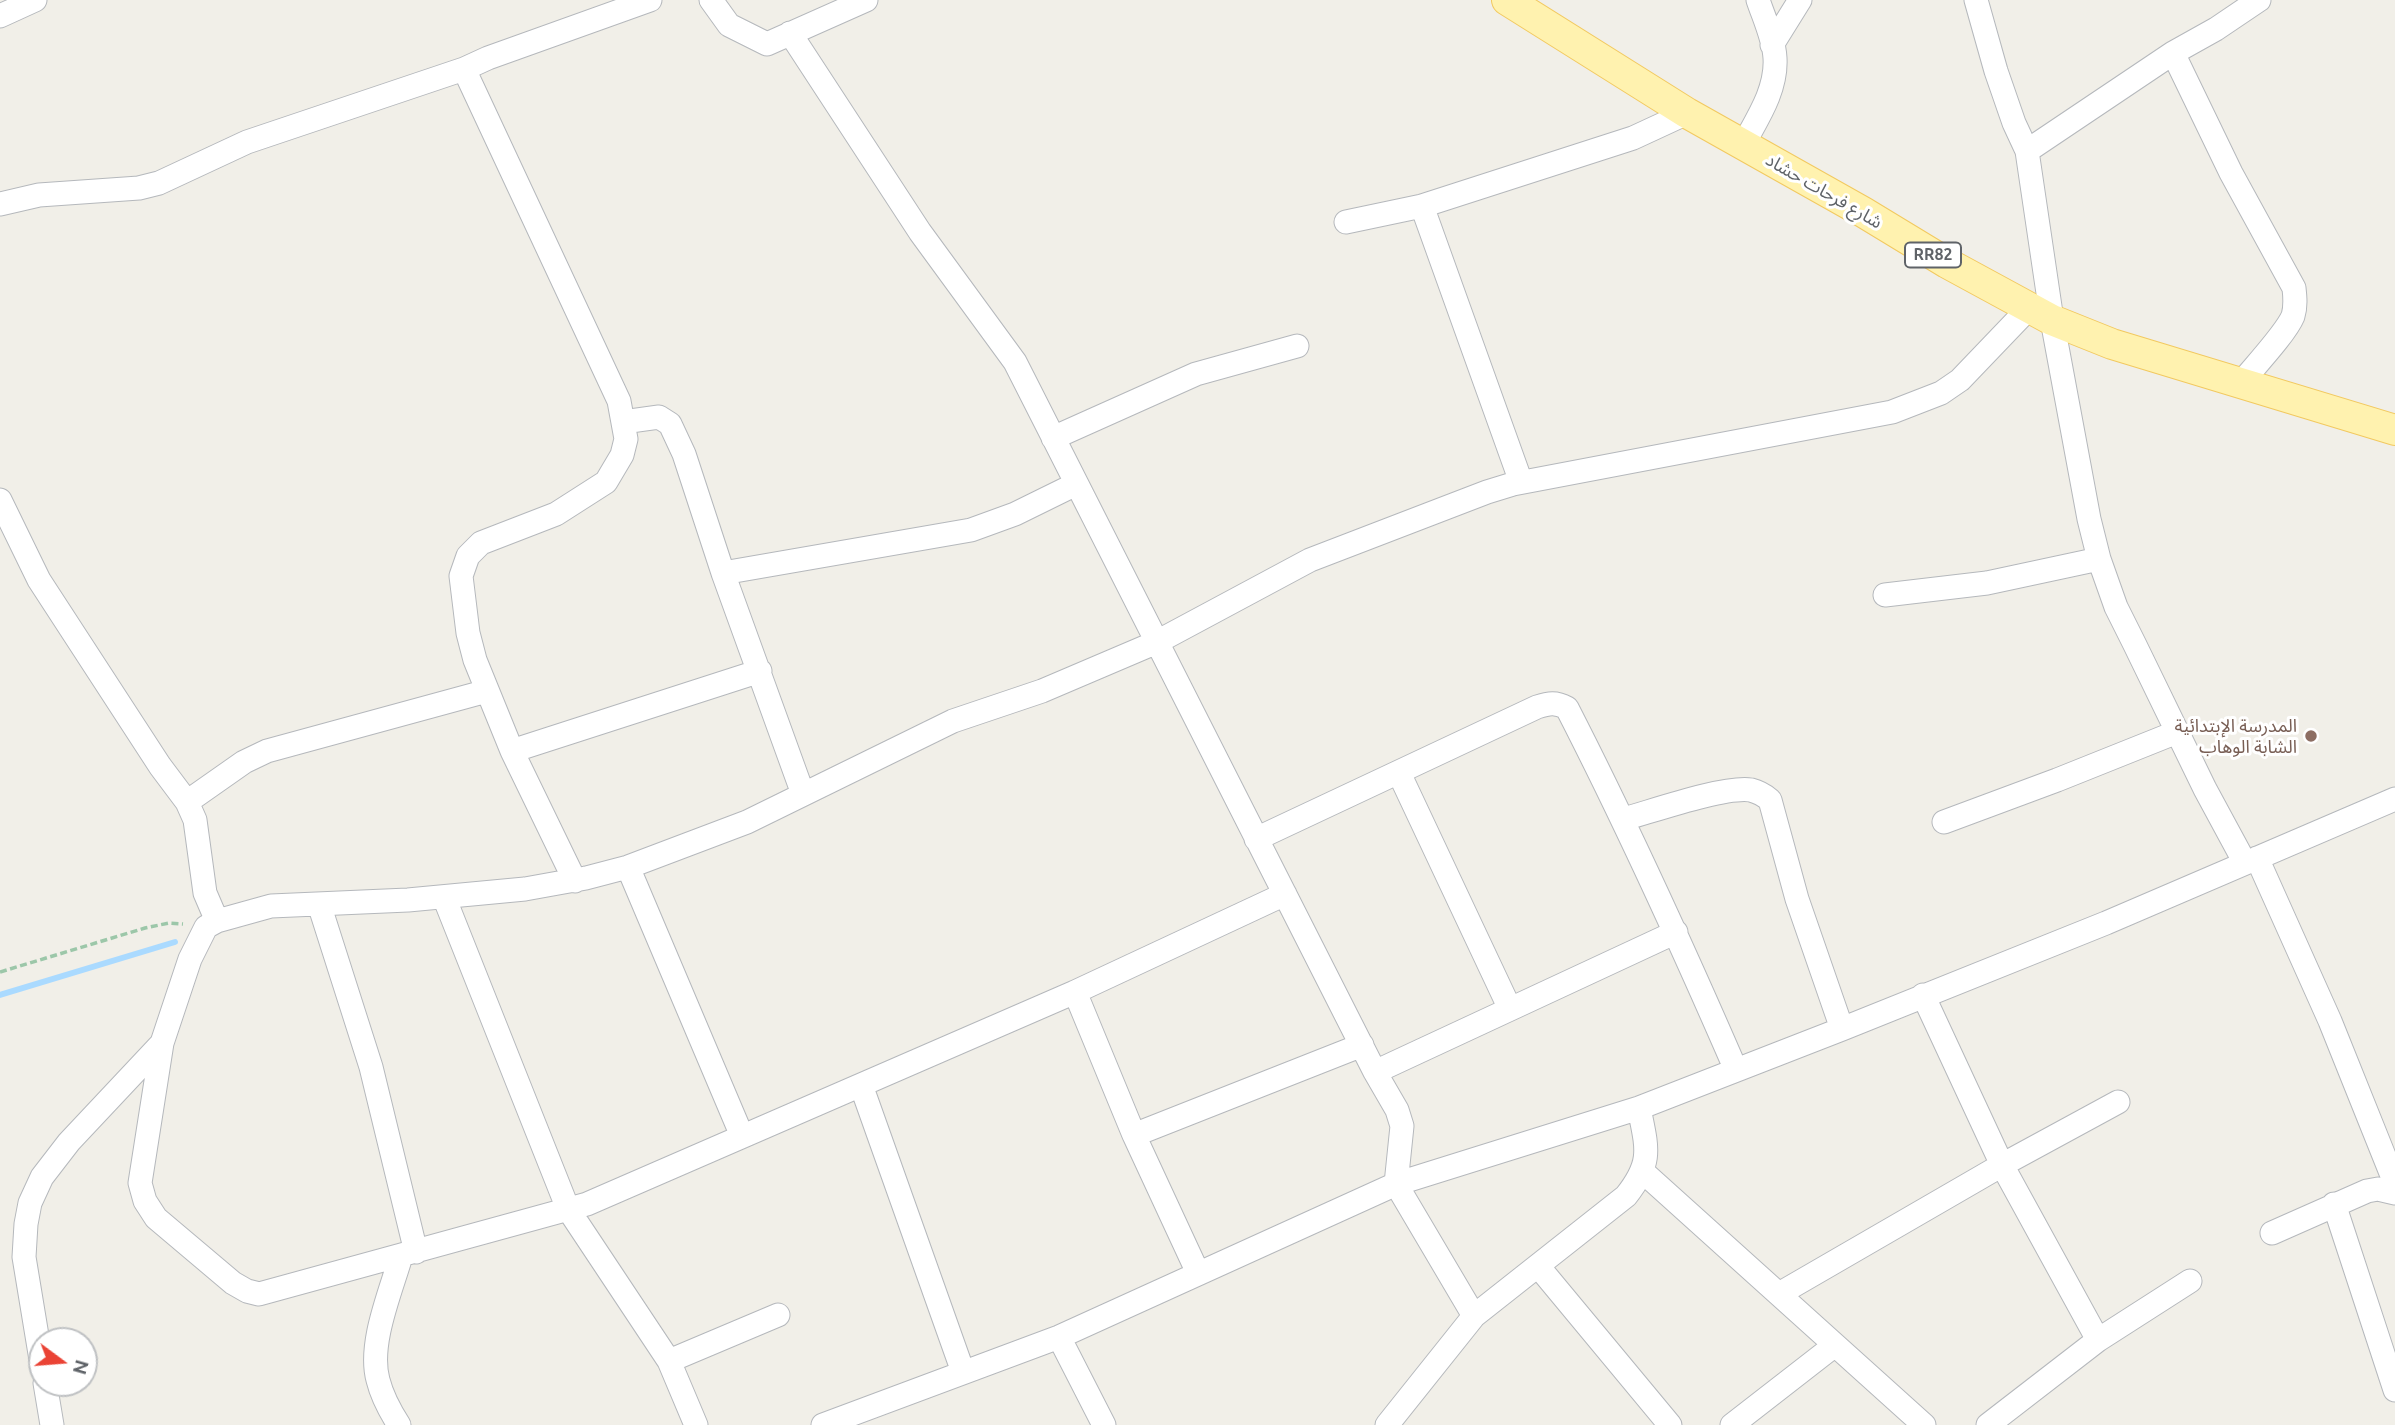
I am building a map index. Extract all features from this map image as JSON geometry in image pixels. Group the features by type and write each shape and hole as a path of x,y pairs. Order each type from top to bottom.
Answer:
{"main road":[{"name":"شارع فرحات حشاد","path":"1507,0 1687,113 2040,314 2112,344 2395,430"}],"street":[{"path":"0,16 36,0"},
{"path":"0,204 39,195 139,188 159,183 247,142 464,69 650,0"},
{"path":"711,0 729,25 767,44 866,0"},
{"path":"1742,145 1766,103 1773,82 1775,59 1758,0"},
{"path":"1772,45 1800,0"},
{"path":"1976,0 1996,71 2027,151 2040,314 2099,559 2116,607 2177,733 2251,860 2330,1021 2395,1183"},
{"path":"2027,151 2173,53 2216,29 2259,0"},
{"path":"790,33 920,232 1015,362 1256,839 1397,1110 1402,1126 1396,1184 1474,1316"},
{"path":"2173,53 2231,173 2294,288 2296,302 2290,322 2241,383"},
{"path":"464,69 619,401 626,439 622,455 606,482 556,514 481,543 468,556 461,576 463,604 475,660 512,751 575,880"},
{"path":"1346,222 1422,206 1633,138 1687,113"},
{"path":"1422,206 1521,482"},
{"path":"1285,894 1074,992 587,1203 259,1294 247,1292 233,1283 156,1218 145,1201 140,1183 162,1042 190,959 212,924 271,906 444,897 525,889 628,867 747,822 953,721 1041,691 1157,642 1310,560 1487,492 1521,482 1892,412 1941,393 2040,314"},
{"path":"1053,438 1196,374 1297,346"},
{"path":"623,422 659,417 670,424 684,454 723,573 803,794"},
{"path":"723,573 971,530 1015,514 1076,484"},
{"path":"0,500 39,580 159,766 187,802 195,820 212,924"},
{"path":"1885,595 1987,583 2099,559"},
{"path":"512,751 760,671"},
{"path":"187,802 244,762 267,751 487,691"},
{"path":"1256,839 1537,707 1549,703 1567,708 1624,819 1736,1070"},
{"path":"1944,822 2177,733"},
{"path":"1399,773 1510,1009"},
{"path":"1624,819 1728,792 1749,790 1761,793 1770,800 1797,898 1842,1030"},
{"path":"823,1425 859,1418 963,1372 1059,1337 1396,1184 1639,1108 1842,1030 2106,923 2395,799"},
{"path":"628,867 742,1136"},
{"path":"444,897 568,1209 669,1361 696,1425"},
{"path":"319,904 371,1067 409,1254 375,1352 377,1378 385,1402 399,1425"},
{"path":"1375,1072 1676,932"},
{"path":"1074,992 1134,1135 1199,1273"},
{"path":"1923,995 2002,1165 2098,1340"},
{"path":"36,1327 24,1257 30,1203 42,1177 69,1142 162,1042"},
{"path":"1134,1135 1362,1045"},
{"path":"861,1085 963,1372"},
{"path":"1779,1294 2002,1165 2118,1102"},
{"path":"1387,1425 1474,1316 1626,1196 1640,1179 1646,1145 1639,1108"},
{"path":"1642,1171 1924,1425"},
{"path":"2272,1233 2367,1191 2378,1189 2395,1193"},
{"path":"2334,1204 2395,1390"},
{"path":"1538,1266 1670,1425"},
{"path":"1987,1425 2098,1340 2190,1281"},
{"path":"669,1361 778,1315"},
{"path":"1059,1337 1104,1425"},
{"path":"1732,1425 1835,1345"},
{"path":"47,1397 52,1425"}],"path":[{"path":"0,972 145,928 169,923 212,924"}],"waterway":[{"path":"0,995 175,942"}],"place":[{"name":"المدرسة الإبتدائية الشابة الوهاب","path":"2311,736"}]}
